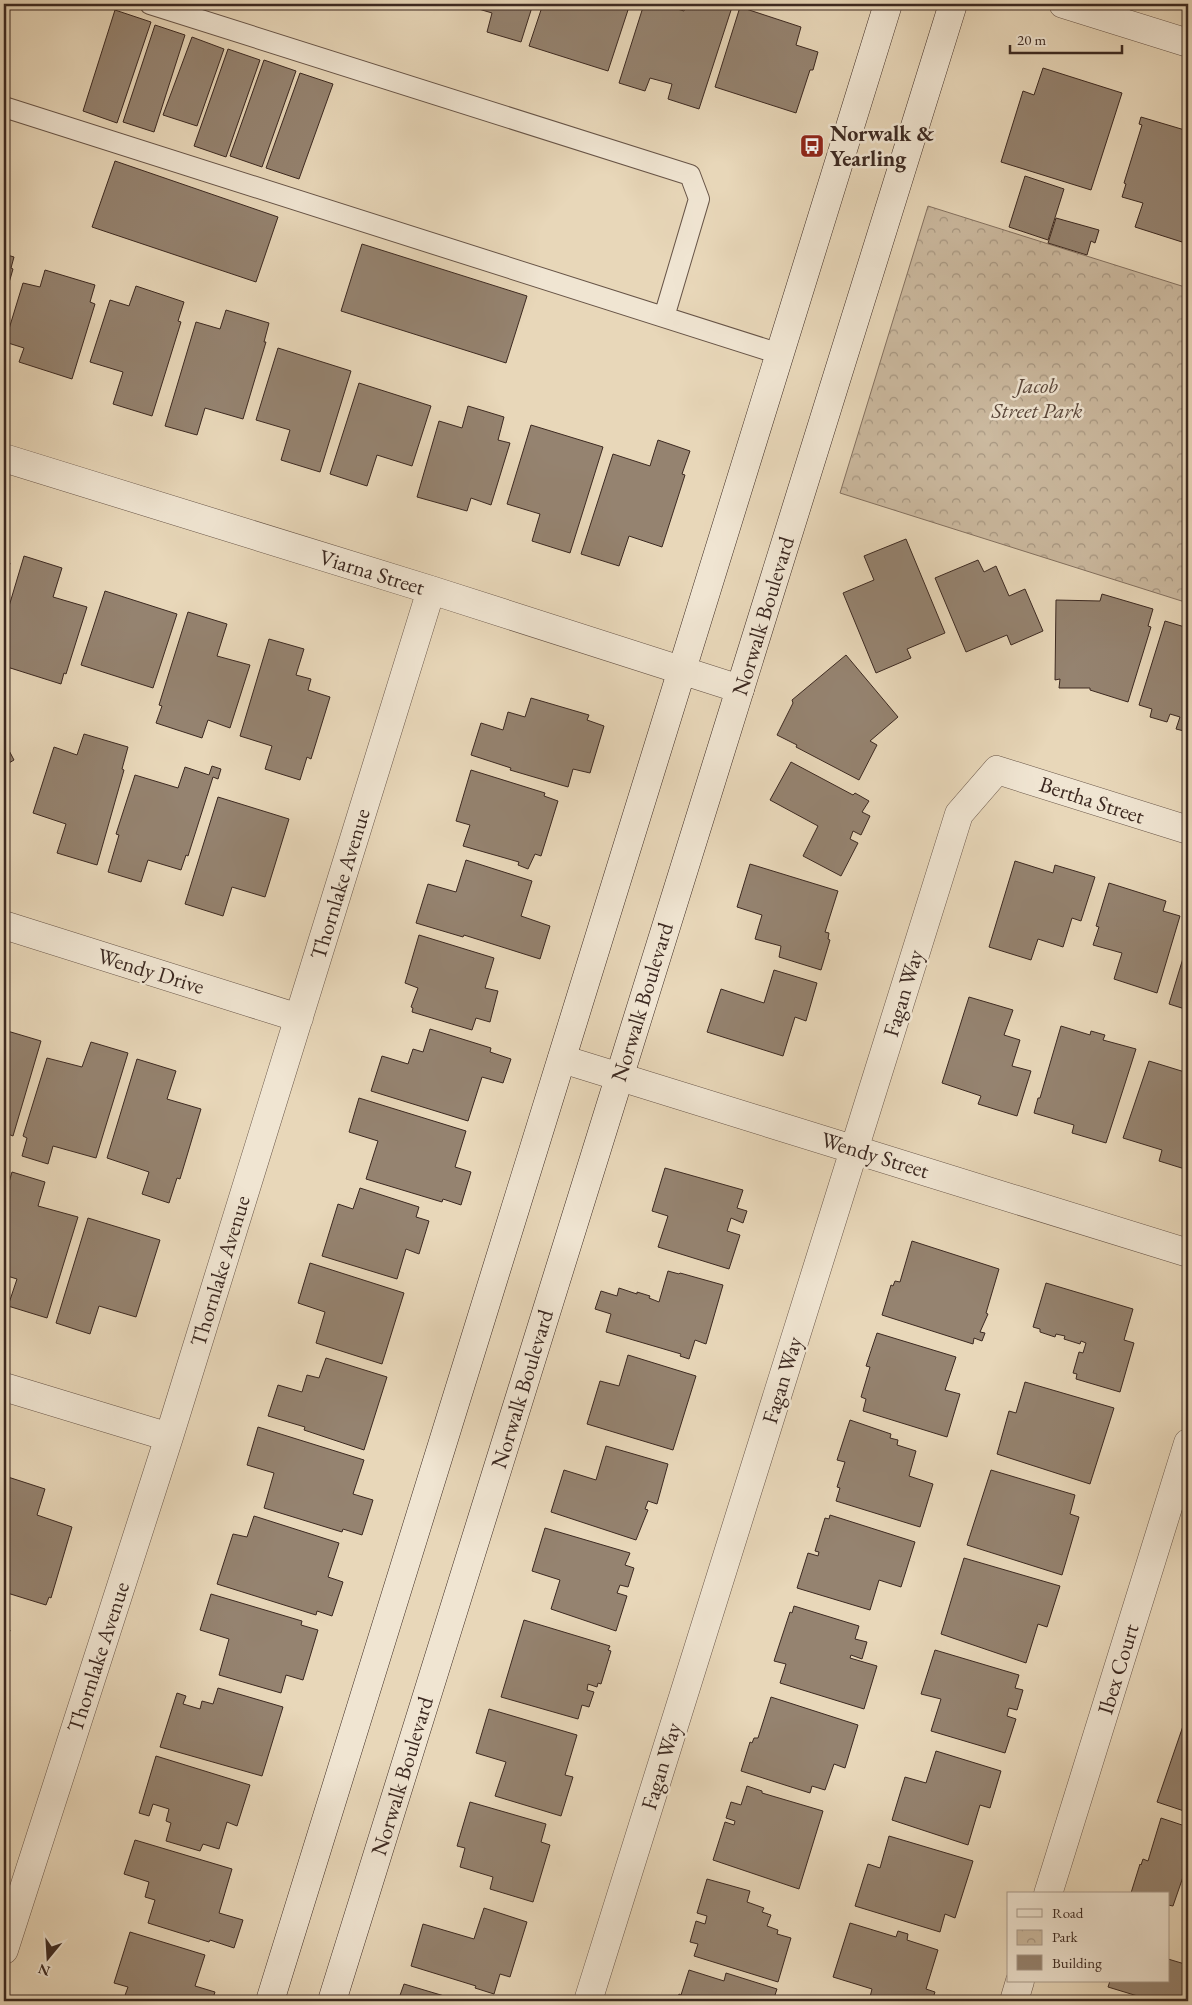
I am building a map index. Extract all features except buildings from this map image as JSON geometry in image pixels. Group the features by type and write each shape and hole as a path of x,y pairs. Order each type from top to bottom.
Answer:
{"street":[{"path":"270,2001 888,4"},
{"name":"Norwalk Boulevard","path":"332,2001 953,4"},
{"path":"1063,4 1188,43"},
{"name":"Viarna Street","path":"4,458 431,590 740,690"},
{"name":"Thornlake Avenue","path":"4,1950 169,1437 431,590"},
{"name":"Bertha Street","path":"997,770 1188,830"},
{"name":"Fagan Way","path":"588,2001 959,814 997,770"},
{"name":"Wendy Drive","path":"4,925 299,1018"},
{"name":"Wendy Street","path":"562,1059 1188,1252"},
{"path":"4,1387 169,1437"},
{"name":"Ibex Court","path":"1049,1892 1188,1443"},
{"path":"1014,2001 1020,1982"}],"lane":[{"path":"150,4 690,175 699,199 664,317"},
{"path":"4,107 780,354"}],"green space":[{"name":"Jacob Street Park","path":"928,206 1188,288 1188,603 840,493"}],"place":[{"name":"Norwalk & Yearling","path":"812,146"}]}
